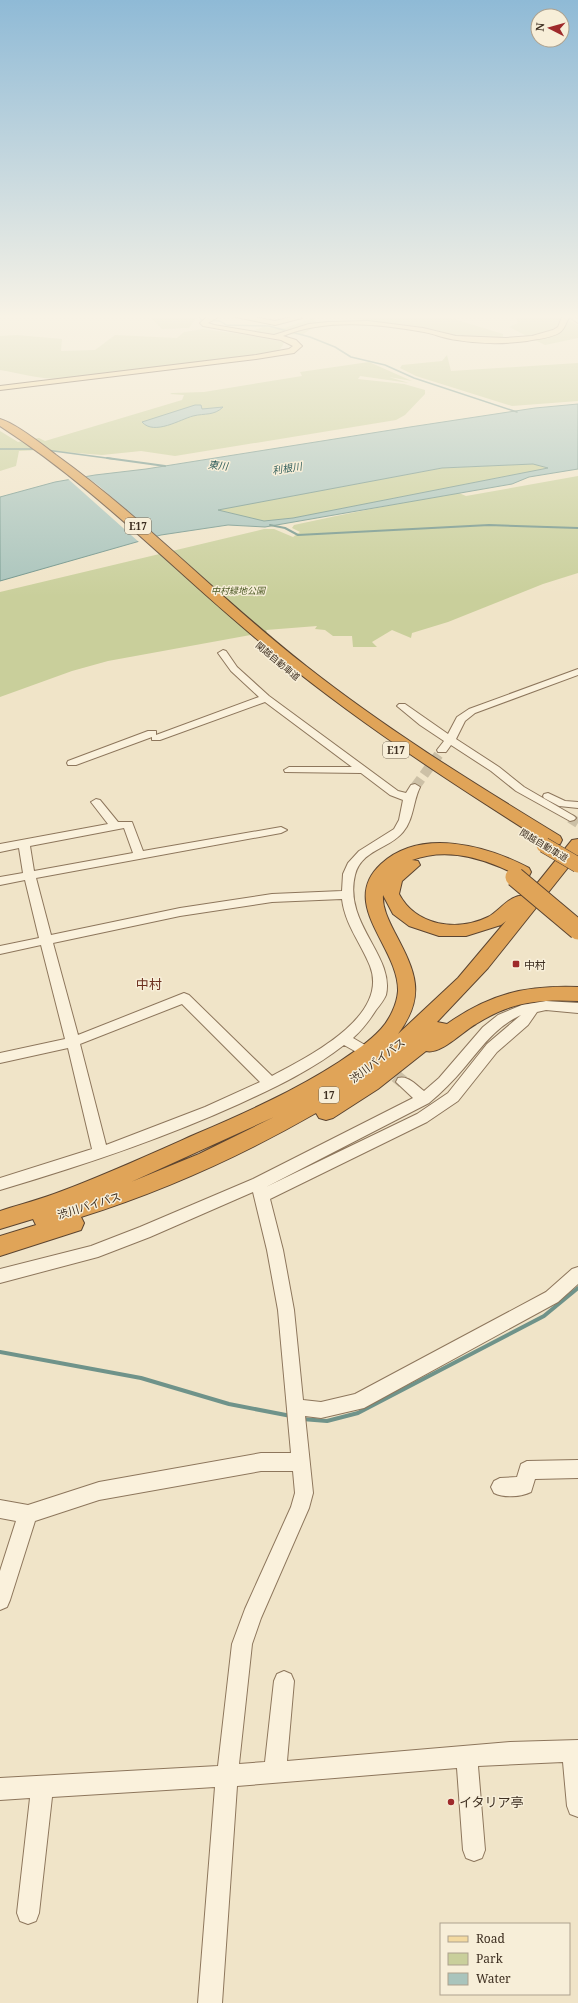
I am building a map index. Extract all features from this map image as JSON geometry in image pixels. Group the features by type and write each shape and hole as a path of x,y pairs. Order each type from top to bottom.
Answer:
{"highway":[{"name":"関越自動車道","path":"0,422 51,455 92,487 311,688 382,741 551,841 578,854"},
{"name":"関越自動車道","path":"0,429 45,458 84,489 261,642 372,723 527,824 551,841 578,865"},
{"path":"578,840 516,907 504,916 482,927 456,932 426,927 413,922 402,913 393,901 391,892 394,879 410,866 420,861 441,857 479,861 519,875 541,886 578,919"},
{"path":"551,841 578,850"},
{"name":"渋川バイパス","path":"0,1230 74,1210 156,1182 227,1151 330,1095 390,1052 447,1002 492,952 578,844"},
{"path":"0,1220 55,1203 226,1132 291,1100 369,1051 395,1025 405,1001 406,977 395,951 375,912 374,901 374,889 378,879 386,869 396,861 423,852 454,849 484,854 498,859 519,875 535,892 578,930"},
{"name":"渋川バイパス","path":"0,1246 123,1208 214,1172 301,1127 348,1098 404,1058 461,1006 505,956 578,861"},
{"path":"348,1098 399,1071 460,1025 492,1005 524,994 540,992 578,994"}],"street":[{"path":"223,653 234,669 266,698 394,793 409,798"},
{"path":"442,750 461,720 472,711 578,672"},
{"path":"72,763 266,698"},
{"path":"402,706 424,723 495,769 520,789 570,818"},
{"path":"289,770 363,770"},
{"path":"508,780 524,782 563,804 578,805"},
{"path":"0,1184 201,1116 271,1084 344,1038 361,1023 376,1005 380,982 374,958 354,923 350,911 348,895 349,875 352,864 363,852 399,830 404,823 409,798 415,787"},
{"path":"96,802 116,826"},
{"path":"0,848 128,824 139,855"},
{"path":"0,881 281,830"},
{"path":"24,844 29,875 100,1151"},
{"path":"0,950 188,910 272,898 348,895"},
{"path":"0,1058 73,1042 184,998 271,1084"},
{"path":"260,1189 424,1099 436,1090 485,1032 497,1022 512,1013 534,1006 563,1006 578,1008"},
{"path":"0,1276 92,1252 260,1189 422,1118 453,1097 492,1048 523,1022 534,1006"},
{"path":"344,1038 360,1049"},
{"path":"403,1082 424,1099"},
{"path":"210,2003 227,1776 242,1644 252,1616 300,1508 304,1493 286,1310 275,1250 260,1189"},
{"path":"295,1407 321,1410 358,1402 552,1297 578,1274"},
{"path":"0,1509 28,1514 76,1498 122,1487 261,1462 302,1462"},
{"path":"500,1487 525,1486 527,1470 578,1469"},
{"path":"0,1600 28,1514"},
{"path":"275,1772 284,1680"},
{"path":"0,1789 227,1776 510,1753 576,1751 578,1806"},
{"path":"467,1756 474,1850"},
{"path":"28,1913 42,1786"}],"green space":[{"path":"150,409 410,409 405,415 396,420 175,456 141,451 102,455 39,450 19,451 16,466 0,471 0,431 18,442 39,438 45,441"},
{"path":"533,464 549,468 293,518 264,521 217,510 442,468"},
{"name":"中村緑地公園","path":"578,476 578,573 543,584 448,622 412,633 411,638 392,630 372,642 377,647 353,647 352,636 333,636 325,630 315,629 317,626 266,630 267,632 108,661 72,671 0,697 0,592 264,529 274,529 293,537 300,532 292,528 294,525 438,496 459,493 466,496"}],"water":[{"path":"181,409 221,409 213,413 193,416 160,427 147,426 142,422"},
{"name":"利根川","path":"525,409 578,409 578,469 529,477 512,484 265,527 228,525 161,535 0,581 0,497 55,482 95,475 146,469","holes":["533,464 548,468 293,518 264,521 218,510 442,468"]}],"pier":[{"path":"84,475 99,486 158,538 140,543 67,478"}],"waterway":[{"path":"509,409 517,412"},
{"name":"東川","path":"0,449 38,449"},
{"name":"東川","path":"46,450 114,459"},
{"name":"東川","path":"107,458 165,466"},
{"path":"270,525 285,528 298,535 489,525 578,528"},
{"path":"302,1419 327,1421 358,1413 544,1316 578,1288"},
{"path":"0,1352 141,1378 229,1404 291,1416"}],"tunnel":[{"path":"415,787 442,750"},
{"path":"570,818 578,823"},
{"path":"381,1064 403,1082"}],"place":[{"name":"中村","path":"516,964"},
{"name":"イタリア亭","path":"451,1802"}],"district":[{"name":"中村","path":"149,984"}]}
